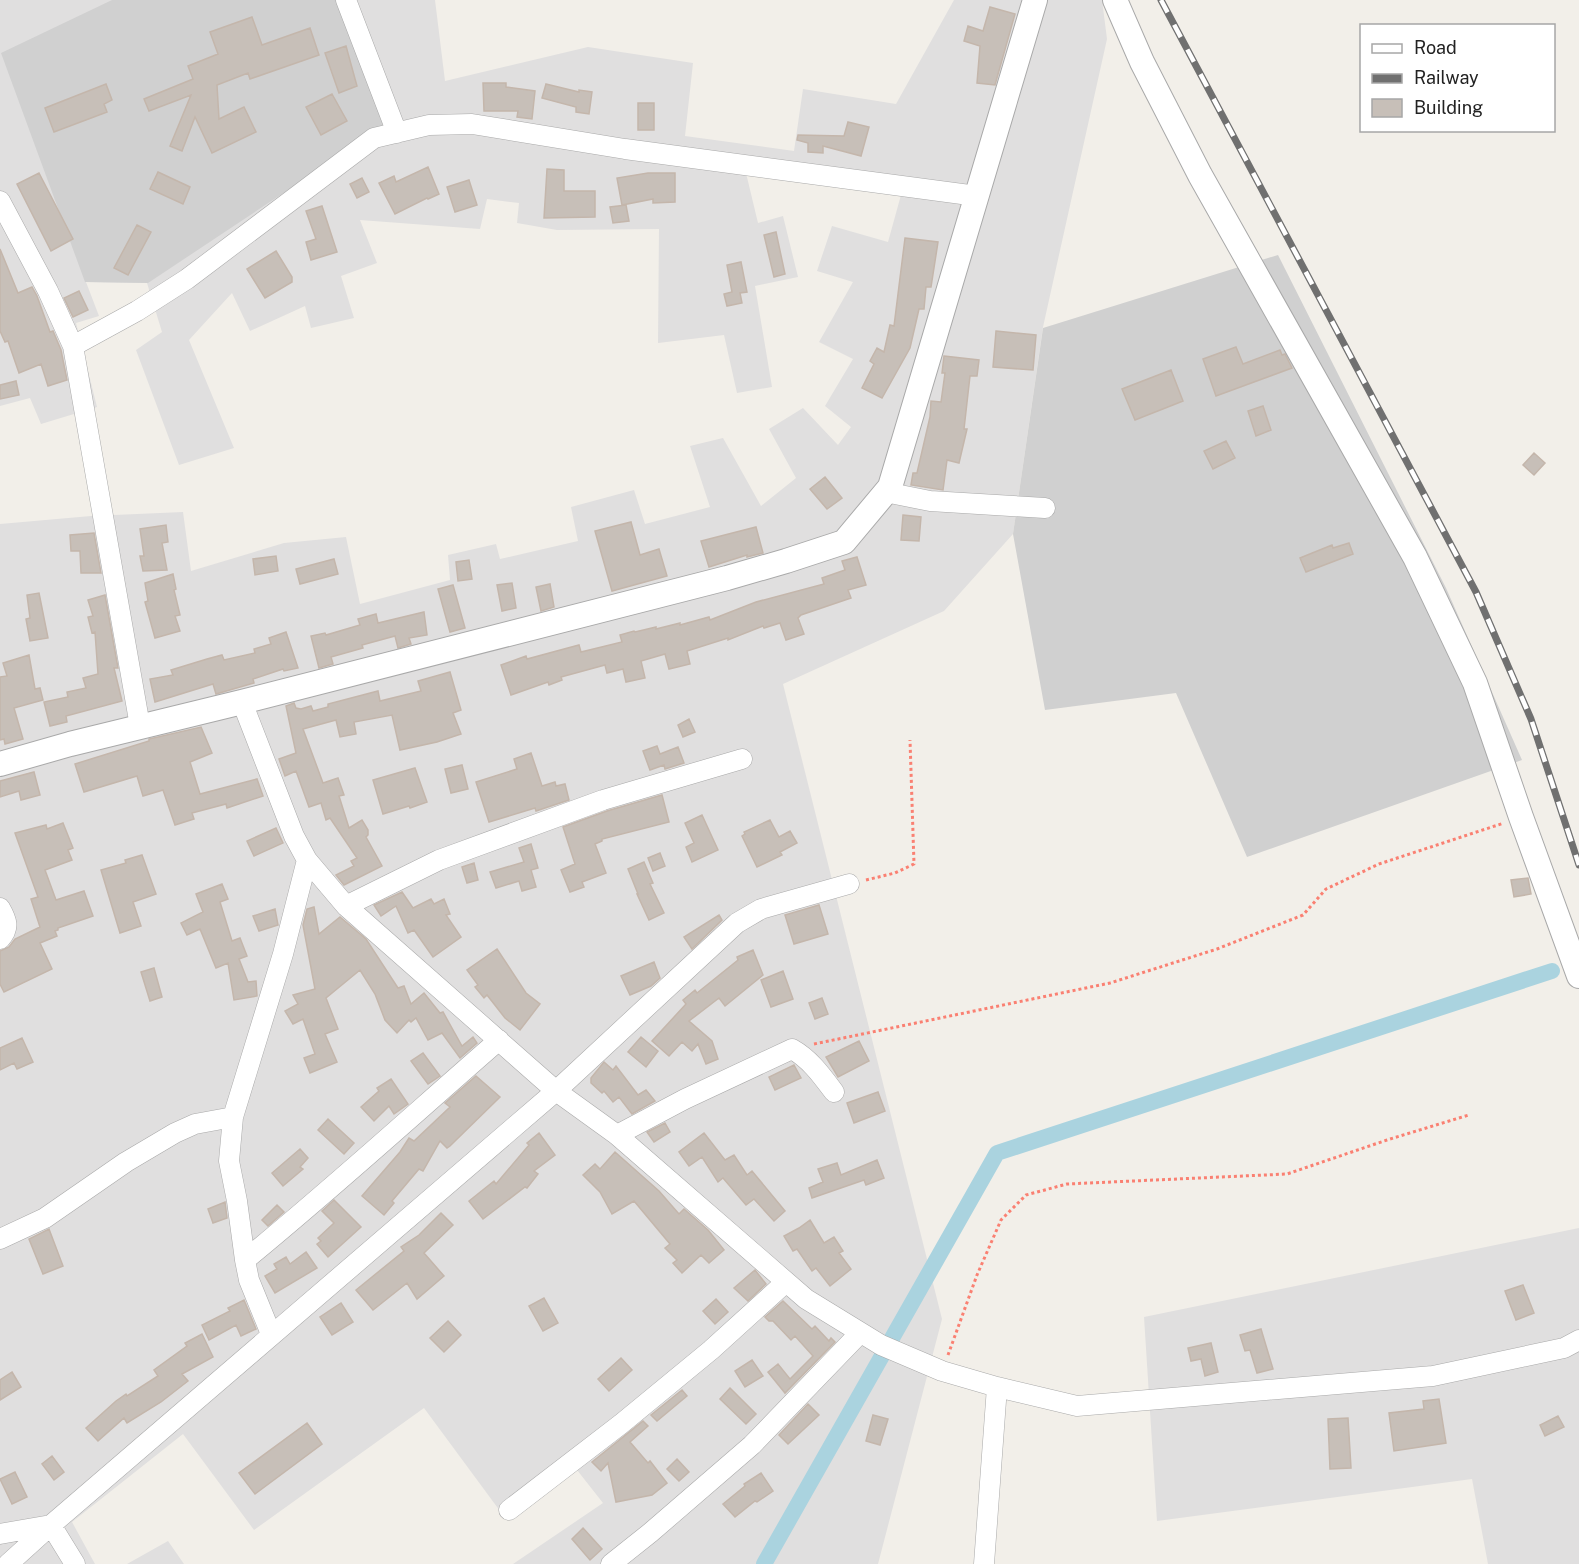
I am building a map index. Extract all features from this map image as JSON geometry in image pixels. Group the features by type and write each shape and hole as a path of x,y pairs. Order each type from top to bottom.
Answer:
{"street":[{"path":"346,0 396,133"},
{"path":"0,764 140,726 726,579 844,542 890,487 1035,0"},
{"path":"1115,0 1143,62 1200,175 1415,557 1475,683 1579,976"},
{"path":"73,346 137,311 187,279 374,138 429,125 472,124 625,149 977,196"},
{"path":"0,201 48,291 73,346 140,726"},
{"path":"885,492 930,501 1045,508"},
{"path":"242,702 294,836 307,860 346,906 556,1091 617,1135 806,1299 887,1348 942,1371 1077,1406 1433,1376 1564,1348 1579,1340"},
{"path":"346,906 439,860 603,800 742,759"},
{"path":"271,1334 249,1280 229,1161 234,1117 283,954 307,860"},
{"path":"8,1564 271,1334 556,1091 737,923 761,909 849,884"},
{"path":"0,908 8,926 6,933 0,939"},
{"path":"246,1260 317,1202 366,1155 499,1040"},
{"path":"617,1135 685,1099 792,1049 802,1055 818,1071 834,1092"},
{"path":"0,1239 45,1218 126,1162 175,1133 195,1124 234,1117"},
{"path":"509,1510 621,1424 711,1350 786,1282"},
{"path":"611,1564 752,1445 860,1333"},
{"path":"984,1564 997,1387"},
{"path":"0,1534 51,1525"},
{"path":"51,1525 75,1564"}],"path":[{"path":"849,884 895,873 914,864 910,740"},
{"path":"792,1049 903,1024 1110,983 1206,952 1303,915 1326,889 1379,864 1521,817"},
{"path":"942,1371 977,1275 1001,1220 1026,1195 1067,1184 1287,1174 1469,1115"}],"shaded area":[{"path":"0,0 435,0 445,81 588,47 693,63 685,136 794,151 803,89 896,104 954,0 1102,0 1107,39 1043,327 1013,534 944,611 783,684 942,1319 878,1564 513,1564 603,1503 566,1456 500,1511 424,1408 254,1530 183,1434 72,1522 95,1564 0,1564 0,524 91,516 183,512 191,571 284,543 346,537 360,604 450,580 448,555 496,544 500,559 578,541 571,507 634,490 645,524 710,507 690,446 723,438 761,506 796,478 769,429 803,408 838,445 851,427 825,406 853,359 819,342 853,282 817,271 832,226 888,242 901,195 746,173 758,223 783,216 798,277 755,286 772,387 737,393 724,335 658,343 659,229 557,230 517,223 519,203 487,199 480,229 360,220 377,263 341,276 354,318 311,328 305,306 250,331 232,293 189,340 234,448 179,465 136,350 162,332 147,283 86,282 99,316 76,323 97,407 41,424 30,398 0,406"},
{"path":"112,0 349,0 395,119 148,283 85,282 1,53"},
{"path":"1278,255 1446,588 1522,760 1247,857 1176,693 1045,710 1013,534 1043,328"},
{"path":"1579,1228 1579,1564 1488,1564 1472,1479 1157,1521 1144,1317"},
{"path":"168,1541 184,1564 127,1564"}],"building":[{"path":"990,7 1015,14 995,85 977,83 980,46 964,41 968,26 983,31"},
{"path":"252,17 262,45 310,28 319,55 250,79 248,73 217,85 219,119 244,107 256,132 212,153 195,117 182,151 170,146 191,95 149,111 144,99 193,79 188,66 218,54 210,32"},
{"path":"346,46 357,86 339,93 325,53"},
{"path":"483,83 506,83 506,87 535,91 532,119 517,117 518,111 484,111"},
{"path":"106,84 112,100 104,104 107,112 54,132 45,108"},
{"path":"546,84 579,92 579,90 592,92 589,114 576,112 576,107 542,98"},
{"path":"332,94 347,121 321,135 306,107"},
{"path":"638,103 654,103 654,130 638,130"},
{"path":"848,122 869,127 861,156 823,146 823,153 808,152 808,143 797,140 798,135 844,136"},
{"path":"428,167 439,194 395,214 379,183 394,176 396,182"},
{"path":"547,169 564,170 564,191 595,191 595,217 544,218"},
{"path":"158,172 190,187 183,204 150,189"},
{"path":"39,173 73,239 51,251 17,184"},
{"path":"648,173 675,173 675,202 653,203 653,199 622,205 617,178"},
{"path":"362,178 369,192 357,198 350,184"},
{"path":"469,180 477,205 455,212 447,187"},
{"path":"626,205 629,221 613,223 610,207"},
{"path":"322,206 337,252 311,260 306,242 316,239 306,211"},
{"path":"137,225 151,232 128,275 114,268"},
{"path":"776,232 785,274 774,277 764,235"},
{"path":"905,238 938,242 931,287 926,287 924,309 919,309 910,348 882,398 862,388 874,364 870,361 877,348 884,352 890,325 894,326"},
{"path":"0,249 18,293 32,287 37,296 50,332 53,331 61,350 67,380 48,386 41,364 19,373 8,341 5,342 0,331"},
{"path":"276,251 292,277 292,282 265,298 247,269"},
{"path":"741,262 747,292 740,293 742,303 727,306 724,294 732,292 727,265"},
{"path":"79,291 88,310 73,317 64,298"},
{"path":"996,331 1036,335 1033,370 993,367"},
{"path":"1236,347 1243,364 1280,350 1282,355 1285,354 1292,368 1216,396 1203,359"},
{"path":"944,356 979,360 977,376 970,376 964,429 967,429 959,463 947,460 943,490 911,485 913,473 917,473 930,417 931,401 941,402 945,373 942,373"},
{"path":"1171,370 1183,401 1135,420 1122,389"},
{"path":"16,381 19,395 0,399 0,385"},
{"path":"1263,406 1271,430 1256,436 1248,411"},
{"path":"1226,441 1235,458 1213,469 1204,451"},
{"path":"1534,453 1545,463 1534,475 1523,465"},
{"path":"825,477 842,498 827,509 810,489"},
{"path":"903,515 921,517 919,541 901,540"},
{"path":"631,522 640,555 659,549 667,576 612,591 595,531"},
{"path":"166,525 168,542 162,543 167,570 143,571 140,556 144,556 140,529"},
{"path":"756,527 763,553 747,557 747,555 709,567 701,541"},
{"path":"94,533 101,573 81,573 80,551 71,551 70,535"},
{"path":"1349,543 1353,554 1306,572 1300,558 1332,545 1333,548"},
{"path":"276,556 278,571 255,575 253,559"},
{"path":"857,557 866,585 848,590 851,598 801,615 798,618 804,634 786,640 780,623 764,628 763,626 728,640 728,638 687,651 690,664 669,669 665,654 641,661 645,678 626,682 623,669 607,673 605,665 561,677 562,680 549,685 548,682 511,695 501,665 526,656 527,659 579,645 581,652 622,642 620,635 634,631 680,623 680,625 709,617 710,620 756,602 824,584 822,578 845,570 842,561"},
{"path":"334,559 338,574 300,584 296,569"},
{"path":"469,560 472,579 458,581 456,562"},
{"path":"173,574 180,615 175,616 180,631 155,638 145,602 148,601 145,583"},
{"path":"512,583 516,608 502,611 497,585"},
{"path":"550,584 554,607 541,611 536,587"},
{"path":"453,585 465,628 450,632 438,589"},
{"path":"39,593 48,638 30,641 26,619 30,618 27,595"},
{"path":"105,595 118,668 114,668 122,701 66,716 67,722 50,726 44,702 68,697 67,692 86,688 83,678 98,674 95,632 92,633 88,617 93,616 88,600"},
{"path":"424,612 427,635 409,638 411,644 398,648 395,636 331,657 333,664 319,668 311,636 325,633 326,635 360,625 358,619 376,614 378,623"},
{"path":"286,632 298,668 284,671 283,669 253,679 254,683 216,694 213,684 155,702 150,679 173,675 171,670 222,655 224,660 255,653 254,649 271,644 269,638"},
{"path":"29,655 35,689 40,688 43,700 14,708 23,739 5,744 4,739 0,740 0,677 7,676 3,663"},
{"path":"450,672 461,710 453,713 461,734 400,750 392,715 354,722 356,734 340,737 336,720 303,729 323,783 338,778 344,795 339,796 349,828 362,820 368,830 366,837 382,866 344,885 336,875 354,866 351,861 357,858 330,818 326,820 321,803 309,807 296,771 285,776 279,759 296,753 286,706 294,703 296,708 301,709 311,706 313,711 328,707 328,704 378,691 380,701 421,691 418,681"},
{"path":"689,719 695,732 683,737 678,725"},
{"path":"201,727 212,753 190,762 200,794 257,779 263,796 227,808 226,804 192,813 194,819 175,825 163,790 143,796 137,776 84,792 75,764 149,741 149,739"},
{"path":"657,746 660,754 678,747 684,763 665,769 664,765 650,770 643,751"},
{"path":"531,753 542,786 555,782 556,786 565,784 569,800 536,811 535,808 489,822 476,782 517,769 514,759"},
{"path":"462,765 468,789 451,793 445,769"},
{"path":"415,768 427,802 383,814 373,780"},
{"path":"34,772 40,795 21,800 19,791 0,797 0,781"},
{"path":"662,795 669,822 602,839 595,844 606,873 582,882 584,887 570,892 561,870 575,864 563,827"},
{"path":"702,815 718,850 692,862 686,847 694,843 685,823"},
{"path":"770,820 779,837 790,831 797,843 780,852 782,855 757,867 742,836 744,832"},
{"path":"63,823 73,848 68,850 72,860 45,870 56,900 84,891 93,916 58,928 55,931 57,936 40,943 52,969 4,992 0,984 0,951 9,947 15,939 40,927 31,899 38,897 15,833 46,825 47,829"},
{"path":"276,828 283,843 254,856 247,841"},
{"path":"531,844 538,868 531,870 536,887 522,891 519,881 496,888 490,872 524,862 519,848"},
{"path":"660,853 665,866 653,871 648,858"},
{"path":"142,855 156,894 133,902 141,926 120,933 101,870 126,863 125,860"},
{"path":"644,862 653,883 650,884 664,913 649,920 628,869"},
{"path":"474,863 478,880 467,883 462,867"},
{"path":"1528,878 1531,894 1514,897 1511,880"},
{"path":"222,884 228,899 220,902 232,941 240,938 247,956 239,959 248,982 256,981 257,996 234,1000 228,963 216,968 200,929 187,935 181,923 203,912 196,894"},
{"path":"402,892 413,908 431,899 434,904 444,899 450,914 446,915 461,937 433,957 414,930 408,933 396,906 381,916 374,905"},
{"path":"819,905 828,934 794,944 785,915"},
{"path":"314,907 319,934 340,917 366,939 398,988 404,986 411,1004 424,993 440,1013 443,1012 462,1046 473,1037 477,1043 460,1058 442,1033 428,1040 416,1018 411,1022 409,1020 397,1033 385,1020 375,994 360,970 326,998 338,1029 325,1034 337,1062 310,1073 304,1058 315,1054 303,1019 293,1024 285,1011 298,1004 293,995 315,989 303,925 307,909"},
{"path":"275,909 278,925 259,931 253,916"},
{"path":"719,915 722,920 692,949 684,937"},
{"path":"497,949 526,993 540,1004 520,1030 505,1018 487,995 484,998 475,987 478,985 467,970"},
{"path":"753,950 763,975 725,1006 719,998 689,1021 712,1041 718,1059 706,1064 698,1044 692,1051 682,1042 669,1056 652,1041 686,1004 683,1000 695,990 697,993 738,960 737,957"},
{"path":"654,962 660,978 651,986 630,995 621,976"},
{"path":"154,968 162,997 150,1001 141,972"},
{"path":"783,971 793,999 771,1007 761,980"},
{"path":"822,998 828,1014 815,1019 809,1003"},
{"path":"641,1037 658,1051 646,1067 628,1052"},
{"path":"22,1038 33,1062 17,1069 14,1063 0,1070 0,1048"},
{"path":"859,1041 869,1061 838,1077 826,1057"},
{"path":"423,1053 440,1076 428,1084 411,1061"},
{"path":"604,1062 613,1070 616,1066 638,1095 646,1090 655,1101 632,1114 619,1097 613,1102 604,1091 602,1093 591,1083 591,1078"},
{"path":"794,1065 801,1078 775,1090 769,1077"},
{"path":"476,1076 500,1097 450,1146 447,1148 440,1141 423,1171 419,1169 392,1201 394,1203 384,1215 362,1196 400,1152 409,1138 414,1141 450,1107 445,1103"},
{"path":"391,1079 408,1104 394,1114 389,1106 374,1121 361,1107 379,1091 377,1088"},
{"path":"878,1092 885,1111 854,1123 847,1103"},
{"path":"328,1119 354,1143 344,1154 318,1130"},
{"path":"665,1123 670,1132 654,1142 647,1132"},
{"path":"539,1133 555,1155 534,1171 538,1174 527,1188 525,1187 483,1219 469,1201 494,1181 496,1184 529,1145 527,1143"},
{"path":"704,1133 725,1160 734,1155 747,1175 752,1171 785,1211 774,1221 754,1199 746,1205 723,1178 718,1182 702,1157 689,1166 679,1152"},
{"path":"300,1149 308,1158 300,1167 303,1169 283,1186 272,1173"},
{"path":"615,1152 659,1191 679,1214 684,1209 708,1230 724,1250 709,1263 701,1255 682,1273 673,1263 677,1260 665,1248 670,1244 634,1201 612,1214 600,1192 583,1175 595,1164 600,1169"},
{"path":"877,1160 884,1178 866,1185 864,1180 812,1198 809,1188 823,1182 818,1169 837,1163 841,1175"},
{"path":"334,1200 361,1227 328,1257 317,1244 321,1241 318,1238 334,1223 322,1211"},
{"path":"225,1202 227,1218 213,1223 208,1209"},
{"path":"277,1205 284,1212 268,1226 262,1220"},
{"path":"441,1213 453,1225 424,1253 444,1276 417,1299 407,1283 373,1310 356,1290 404,1251 401,1247 419,1235"},
{"path":"810,1220 824,1243 834,1237 843,1251 839,1253 851,1269 830,1286 816,1268 812,1271 797,1249 793,1251 784,1236"},
{"path":"49,1229 63,1266 43,1274 29,1239"},
{"path":"306,1252 317,1268 275,1293 265,1276 277,1269 274,1264 286,1257 290,1264"},
{"path":"755,1270 766,1284 748,1301 734,1288"},
{"path":"1523,1285 1534,1313 1516,1320 1505,1291"},
{"path":"544,1298 558,1323 543,1331 529,1306"},
{"path":"716,1299 728,1312 715,1324 703,1311"},
{"path":"244,1300 256,1329 241,1336 236,1325 209,1340 202,1325 230,1311 228,1308"},
{"path":"783,1301 812,1329 815,1326 829,1341 831,1338 835,1342 785,1393 768,1372 778,1364 790,1379 813,1356 795,1336 791,1340 773,1321 765,1317"},
{"path":"341,1303 353,1322 332,1335 320,1317"},
{"path":"448,1321 461,1335 444,1352 430,1338"},
{"path":"1261,1329 1273,1369 1257,1373 1250,1350 1245,1351 1240,1335"},
{"path":"202,1334 213,1357 182,1374 188,1381 161,1402 127,1423 124,1418 98,1441 86,1428 116,1401 158,1376 154,1370 187,1346 185,1343"},
{"path":"1211,1343 1218,1372 1205,1376 1201,1359 1191,1361 1188,1348"},
{"path":"621,1358 632,1370 609,1391 598,1379"},
{"path":"752,1360 763,1376 745,1387 735,1371"},
{"path":"12,1372 21,1387 0,1400 0,1380"},
{"path":"730,1388 756,1414 746,1424 720,1399"},
{"path":"682,1390 687,1396 657,1421 651,1415"},
{"path":"1439,1399 1446,1443 1394,1451 1389,1413 1424,1409 1423,1401"},
{"path":"808,1404 819,1415 788,1444 779,1435"},
{"path":"873,1415 888,1419 880,1445 866,1441"},
{"path":"1558,1416 1564,1427 1545,1436 1540,1425"},
{"path":"1348,1418 1351,1468 1330,1469 1328,1419"},
{"path":"643,1421 648,1426 630,1442 648,1463 650,1461 667,1483 652,1495 616,1502 608,1463 601,1471 592,1462"},
{"path":"307,1423 322,1444 255,1494 239,1473"},
{"path":"52,1456 64,1472 54,1480 42,1464"},
{"path":"677,1459 689,1472 679,1481 667,1469"},
{"path":"15,1472 27,1497 12,1504 0,1479"},
{"path":"761,1473 773,1491 757,1502 755,1501 735,1517 723,1504 745,1486 744,1484"},
{"path":"583,1528 602,1549 590,1560 572,1539"}],"waterway":[{"path":"764,1564 997,1153 1552,971"}],"railway":[{"path":"1161,0 1476,592 1531,719 1579,865"}]}
